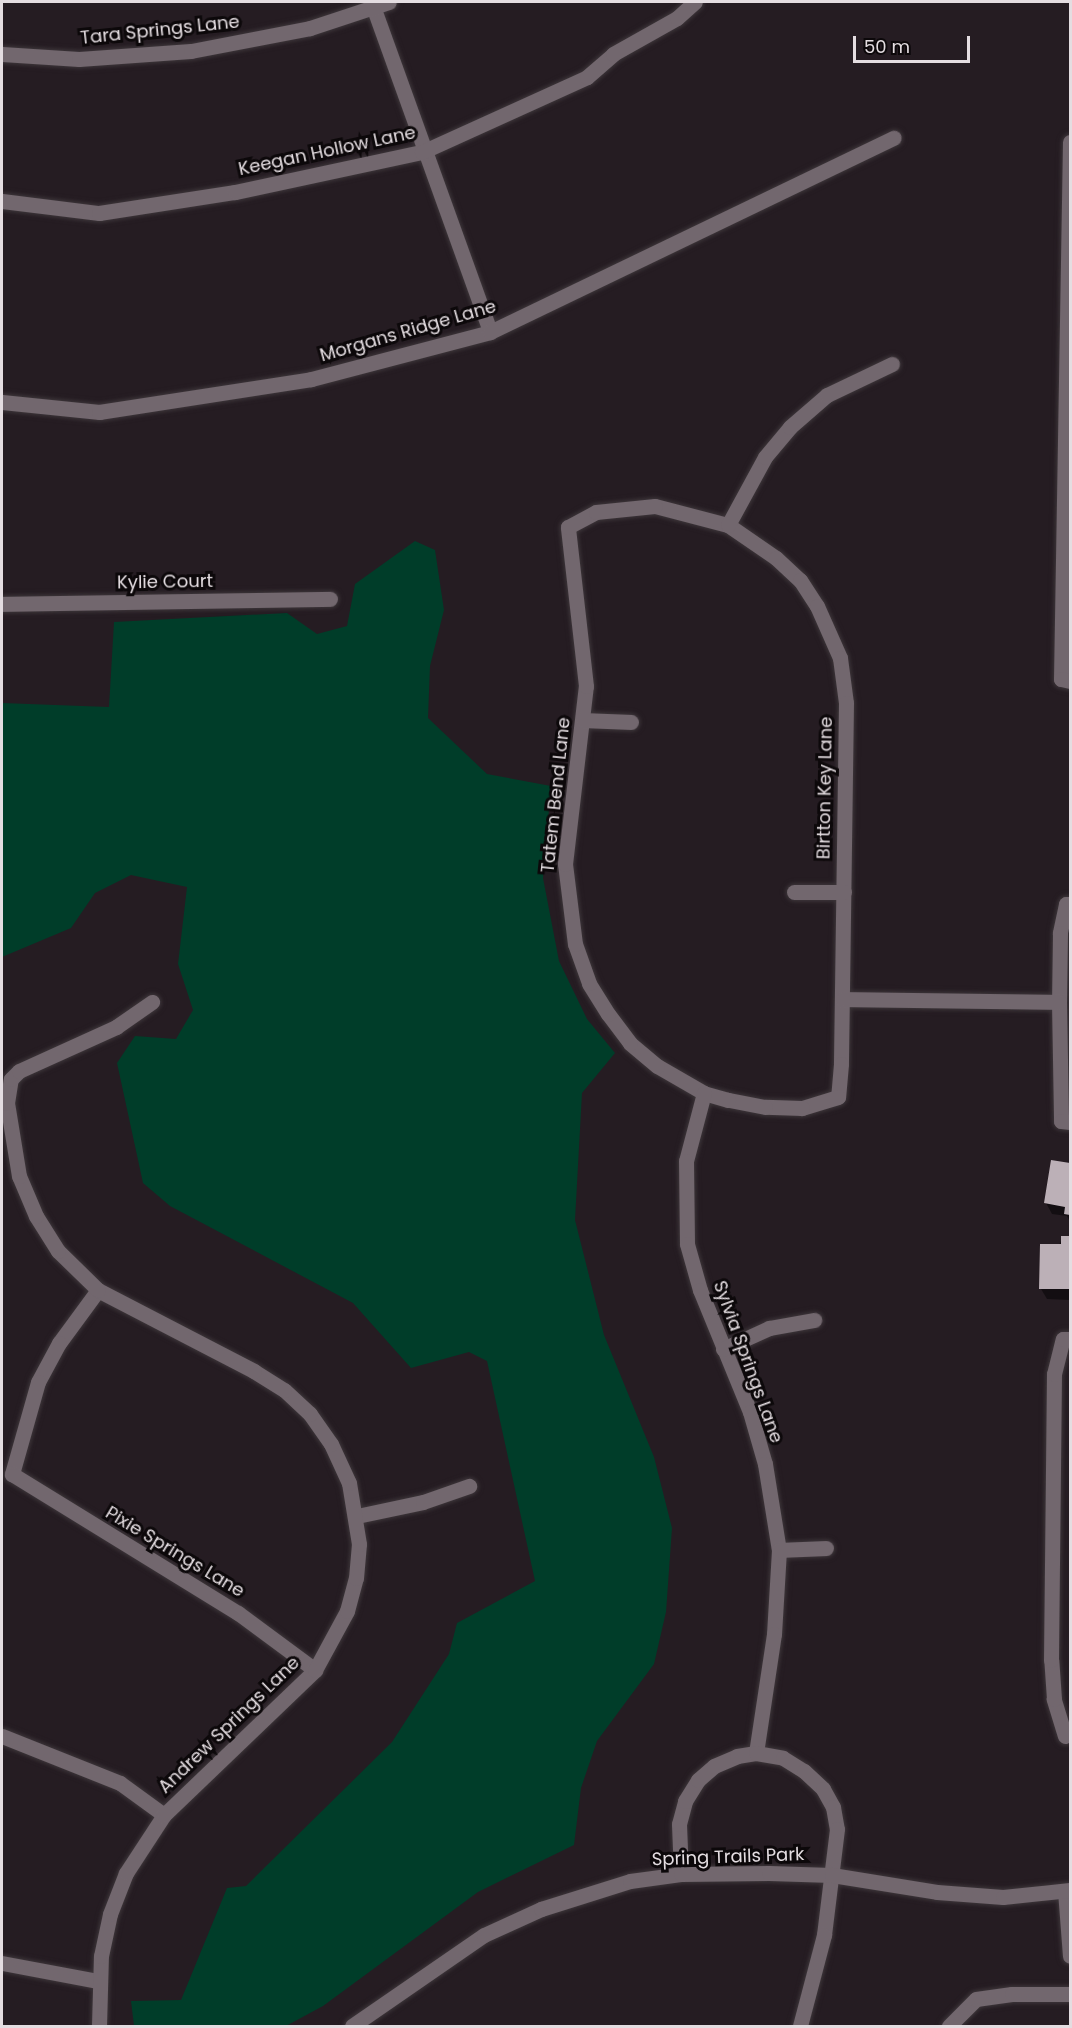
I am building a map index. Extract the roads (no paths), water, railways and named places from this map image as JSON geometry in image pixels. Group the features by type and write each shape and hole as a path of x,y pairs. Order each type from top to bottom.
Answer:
{"street":[{"name":"Tara Springs Lane","path":"2,54 79,59 191,51 310,28 374,9 389,2"},
{"name":"Keegan Hollow Lane","path":"2,201 99,213 235,192 422,152 587,77 613,54 676,18 695,2"},
{"path":"374,9 422,152 490,332"},
{"name":"Morgans Ridge Lane","path":"2,402 99,412 311,379 490,332 894,138"},
{"path":"1066,680 1071,142"},
{"path":"728,525 765,457 790,427 827,395 892,364"},
{"name":"Birtton Key Lane","path":"568,527 596,512 655,506 728,525 753,540 800,580 828,627 840,658 846,703 844,999 838,1097"},
{"name":"Tatem Bend Lane","path":"568,527 584,638 583,720 565,864 575,945 589,983 630,1043 657,1065 704,1093 765,1107 802,1108 838,1097"},
{"name":"Kylie Court","path":"2,604 330,599"},
{"path":"583,720 631,722"},
{"path":"794,892 844,892"},
{"path":"1068,904 1060,933 1059,1002 1061,1121 1071,1122"},
{"path":"844,999 1059,1002"},
{"name":"Andrew Springs Lane","path":"99,2026 98,1982 114,1904 126,1873 164,1815 315,1670 347,1611 356,1578 357,1516 350,1483 331,1444 310,1414 284,1390 98,1290 58,1251 36,1216 20,1176 7,1103 12,1079 19,1071 116,1026 152,1002"},
{"name":"Sylvia Springs Lane","path":"704,1093 686,1161 684,1204 690,1256 723,1349 750,1412 765,1464 780,1551 774,1634 756,1753"},
{"name":"Pixie Springs Lane","path":"98,1290 59,1343 38,1382 12,1474 238,1613 315,1670"},
{"path":"723,1349 769,1328 814,1320"},
{"path":"1065,1736 1054,1699 1051,1660 1054,1374 1063,1339 1071,1339"},
{"path":"357,1516 405,1506 469,1486"},
{"path":"780,1551 826,1548"},
{"path":"2,1736 120,1783 164,1815"},
{"path":"681,1874 679,1824 686,1801 698,1780 722,1763 756,1753 783,1758 804,1771 823,1789 833,1807 837,1829 815,1980 800,2026"},
{"name":"Spring Trails Park","path":"352,2026 484,1935 588,1893 630,1881 681,1874 832,1875 937,1892 992,1896 1068,1890"},
{"path":"1068,1890 1071,1956"},
{"path":"2,1963 98,1982"},
{"path":"949,2026 976,1999 1012,1994 1071,1994"}]}
